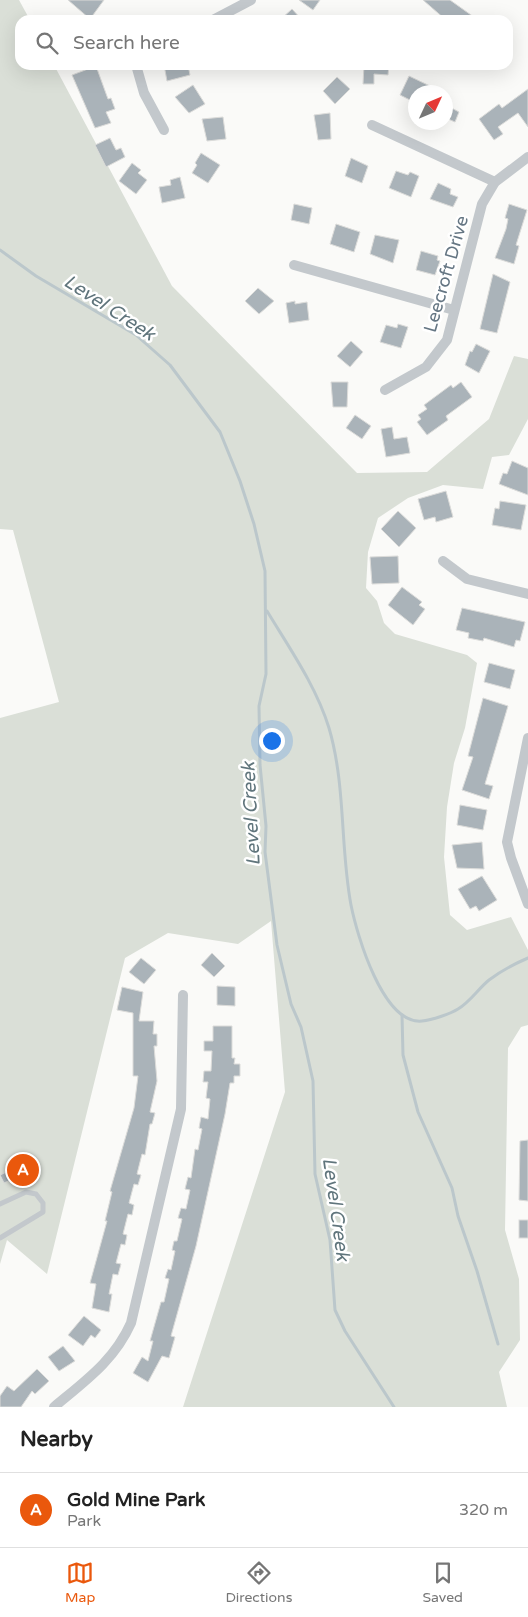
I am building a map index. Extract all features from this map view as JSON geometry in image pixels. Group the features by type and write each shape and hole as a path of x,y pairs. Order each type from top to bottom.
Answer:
{"street":[{"path":"222,15 250,0"},
{"path":"137,70 144,93 164,130"},
{"path":"372,125 495,182"},
{"name":"Leecroft Drive","path":"385,390 426,367 447,340 482,204 495,182 528,157"},
{"path":"294,265 454,310"},
{"path":"442,561 467,579 528,594"},
{"path":"528,738 507,842 528,904"},
{"path":"54,1407 98,1370 121,1344 131,1323 180,1109 183,995"}],"lane":[{"path":"0,1204 26,1192 36,1194 43,1203 43,1212 0,1238"}],"shaded area":[{"path":"0,0 19,0 27,15 15,15 15,70 57,70 172,286 357,473 427,472 489,419 514,356 528,359 528,419 509,455 492,457 483,489 443,485 408,498 378,518 368,552 366,588 377,601 384,623 395,634 467,655 477,663 465,728 454,763 447,807 444,857 450,915 467,930 511,917 528,950 528,1025 521,1027 508,1048 505,1230 519,1279 520,1340 499,1372 507,1407 183,1407 285,1092 271,921 238,944 168,933 125,958 47,1274 7,1240 0,1264 0,718 59,702 13,530 0,529"}],"building":[{"path":"68,0 104,0 93,15 85,15"},
{"path":"299,0 320,0 313,10"},
{"path":"423,0 450,0 471,15 440,15"},
{"path":"292,9 297,15 285,15"},
{"path":"85,70 97,70 108,99 111,98 115,109 106,112 111,123 95,128 72,75"},
{"path":"165,70 189,70 190,75 167,81"},
{"path":"364,70 388,70 388,75 374,74 374,84 363,84"},
{"path":"409,76 428,85 408,85 408,99 400,95"},
{"path":"337,77 350,89 335,104 323,91"},
{"path":"193,85 205,104 189,113 175,97"},
{"path":"528,89 528,127 518,113 498,127 503,134 494,140 479,119 499,104 502,108"},
{"path":"453,109 459,112 455,122 453,121"},
{"path":"330,113 331,139 318,140 314,115"},
{"path":"223,117 226,139 207,141 202,119"},
{"path":"110,138 116,150 121,148 125,157 106,167 95,145"},
{"path":"201,153 220,165 208,183 192,173"},
{"path":"351,158 368,166 362,183 345,176"},
{"path":"132,163 141,170 138,173 147,180 136,194 119,181"},
{"path":"396,171 408,175 410,172 419,176 411,197 389,188"},
{"path":"180,177 185,198 162,203 159,187 171,185 170,180"},
{"path":"438,183 451,189 450,194 458,197 453,207 430,199"},
{"path":"294,204 312,208 309,224 291,220"},
{"path":"509,204 527,210 516,245 519,246 514,264 495,258 506,229 508,219 505,218"},
{"path":"336,224 360,232 354,252 330,244"},
{"path":"375,235 399,240 393,263 370,254"},
{"path":"421,251 438,256 437,260 440,261 435,275 416,270"},
{"path":"493,274 510,282 497,333 480,329"},
{"path":"258,288 274,301 259,314 245,301"},
{"path":"295,301 295,304 307,302 309,320 289,323 286,303"},
{"path":"398,324 408,327 401,348 380,342 386,325 397,328"},
{"path":"351,341 363,352 350,367 337,356"},
{"path":"476,344 490,351 479,373 465,365 470,351 472,352"},
{"path":"331,382 348,382 347,407 333,407"},
{"path":"461,382 472,397 446,416 448,420 427,435 417,422 421,419 418,415 427,409 424,405 451,385 453,388"},
{"path":"355,415 371,426 362,439 346,428"},
{"path":"392,427 394,439 407,437 410,453 386,457 381,429"},
{"path":"512,461 528,468 528,495 499,484 503,473 507,474"},
{"path":"446,491 453,517 436,522 435,517 424,520 418,499"},
{"path":"500,501 526,505 521,530 492,525 495,508 499,509"},
{"path":"398,511 416,528 399,547 381,529"},
{"path":"398,556 399,583 372,584 370,557"},
{"path":"402,587 422,602 419,605 425,609 413,625 388,605"},
{"path":"462,608 525,622 520,641 516,640 514,647 484,638 483,641 468,638 469,633 456,630"},
{"path":"489,663 515,670 510,689 484,682"},
{"path":"483,698 508,706 485,784 493,786 489,799 462,790 473,757 468,756"},
{"path":"460,805 487,810 483,830 457,825"},
{"path":"482,842 484,869 457,868 452,845"},
{"path":"482,876 497,900 479,911 476,906 470,909 458,889"},
{"path":"212,953 225,966 214,977 201,965"},
{"path":"141,958 156,970 144,984 129,972"},
{"path":"217,986 235,987 235,1006 217,1005"},
{"path":"122,987 143,992 139,1021 154,1021 153,1034 157,1034 157,1046 154,1046 157,1081 150,1112 155,1113 152,1124 150,1124 145,1155 142,1154 137,1174 141,1175 138,1185 134,1184 129,1203 134,1205 132,1215 128,1214 123,1234 127,1235 125,1245 121,1244 116,1263 121,1264 118,1275 113,1274 109,1294 112,1294 109,1312 92,1308 96,1284 90,1283 107,1221 105,1221 112,1192 110,1191 134,1108 138,1076 133,1076 133,1013 117,1010"},
{"path":"213,1026 232,1026 232,1058 235,1058 234,1064 240,1064 240,1076 234,1076 234,1083 230,1083 196,1246 171,1336 175,1337 169,1358 162,1356 148,1382 133,1373 142,1357 148,1361 153,1341 150,1341 161,1302 164,1302 169,1279 165,1278 168,1269 171,1270 175,1251 172,1250 174,1241 177,1241 182,1219 178,1218 181,1208 186,1209 190,1190 185,1189 188,1177 191,1178 195,1149 198,1150 202,1129 199,1128 201,1117 208,1119 210,1099 206,1098 208,1082 203,1082 204,1071 211,1071 212,1051 204,1051 204,1041 213,1041"},
{"path":"528,1140 528,1201 519,1200 520,1141"},
{"path":"22,1165 26,1173 4,1183 0,1175"},
{"path":"519,1220 528,1220 528,1238 519,1238"},
{"path":"84,1316 101,1330 95,1338 91,1335 83,1346 68,1335"},
{"path":"63,1346 75,1361 59,1371 48,1357"},
{"path":"37,1369 49,1381 35,1394 32,1391 21,1407 0,1407 0,1396 7,1386 14,1391"}],"waterway":[{"name":"Level Creek","path":"0,250 36,276 136,335 170,365 220,432 240,481 254,524 265,571 266,674 259,706 260,765 266,826 265,852 277,945 291,1004 301,1027 313,1081 315,1174 330,1240 335,1310 345,1331 394,1407"},
{"path":"267,611 310,683 324,712 338,772 345,861 354,919 374,976 395,1009 408,1018 422,1021 446,1015 466,1003 489,980 528,958"},
{"path":"402,1015 403,1055 418,1112 452,1188 458,1216 477,1271 498,1344"}],"place":[{"name":"Gold Mine Park","path":"23,1170"}]}
